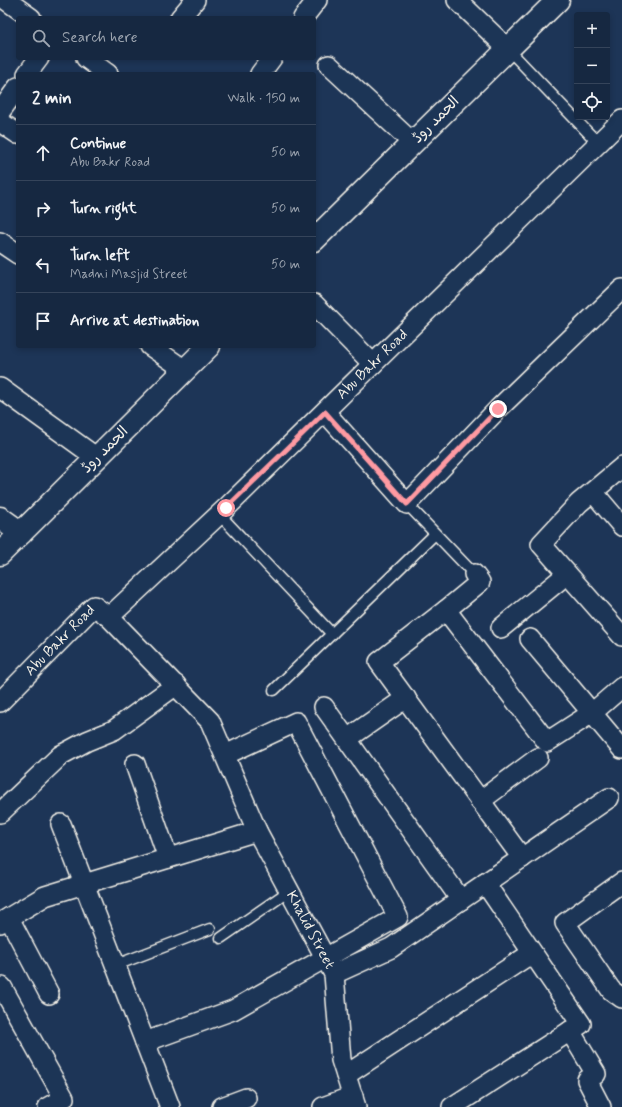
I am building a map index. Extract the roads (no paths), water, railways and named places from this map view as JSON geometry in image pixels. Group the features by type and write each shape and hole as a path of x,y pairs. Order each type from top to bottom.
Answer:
{"street":[{"path":"6,0 28,16"},
{"path":"305,16 317,0"},
{"path":"458,0 508,49"},
{"name":"الحمد روڈ","path":"316,236 558,0"},
{"path":"181,16 191,1"},
{"path":"28,72 38,60"},
{"path":"89,60 105,72"},
{"path":"262,72 270,60"},
{"path":"329,65 413,143"},
{"path":"0,112 16,90"},
{"name":"Abu Bakr Road","path":"0,702 94,606 110,617 325,412 622,120"},
{"path":"0,122 16,133"},
{"path":"0,242 16,253"},
{"path":"325,412 407,504 498,409 618,295"},
{"path":"316,306 373,364"},
{"path":"153,348 185,370"},
{"name":"الحمد روڈ","path":"0,554 207,348"},
{"path":"0,388 97,458"},
{"path":"622,467 579,503 541,544 622,636"},
{"path":"593,492 622,526"},
{"path":"0,518 21,534"},
{"path":"474,574 480,582 379,662 522,858"},
{"path":"501,628 567,574"},
{"path":"446,610 547,742 592,713 622,686"},
{"path":"0,813 61,755 114,730 176,685 110,617"},
{"path":"530,639 622,749"},
{"name":"Khalid Street","path":"176,685 210,721 257,831 334,974 341,1060 355,1102"},
{"path":"347,739 406,698"},
{"path":"324,706 461,900"},
{"path":"145,1042 233,1010 398,917 296,722 225,755"},
{"path":"480,800 538,758"},
{"path":"135,764 168,858"},
{"path":"334,974 391,948 609,798"},
{"path":"61,824 170,1107"},
{"path":"49,994 4,921 45,896 257,831"},
{"path":"622,882 565,923 611,990 622,998"},
{"path":"452,1107 581,1024 485,883"},
{"path":"346,1075 532,953"},
{"path":"2,987 64,1098 50,1106"},
{"path":"570,1031 596,1074 587,1080 602,1107"},
{"path":"222,1107 246,1098"},
{"path":"323,1107 355,1102"}],"lane":[{"path":"508,49 598,143"},
{"path":"407,504 474,574"},
{"path":"219,514 332,634"},
{"path":"274,690 435,534"},
{"path":"221,938 289,891"},
{"path":"116,965 210,929"}]}
